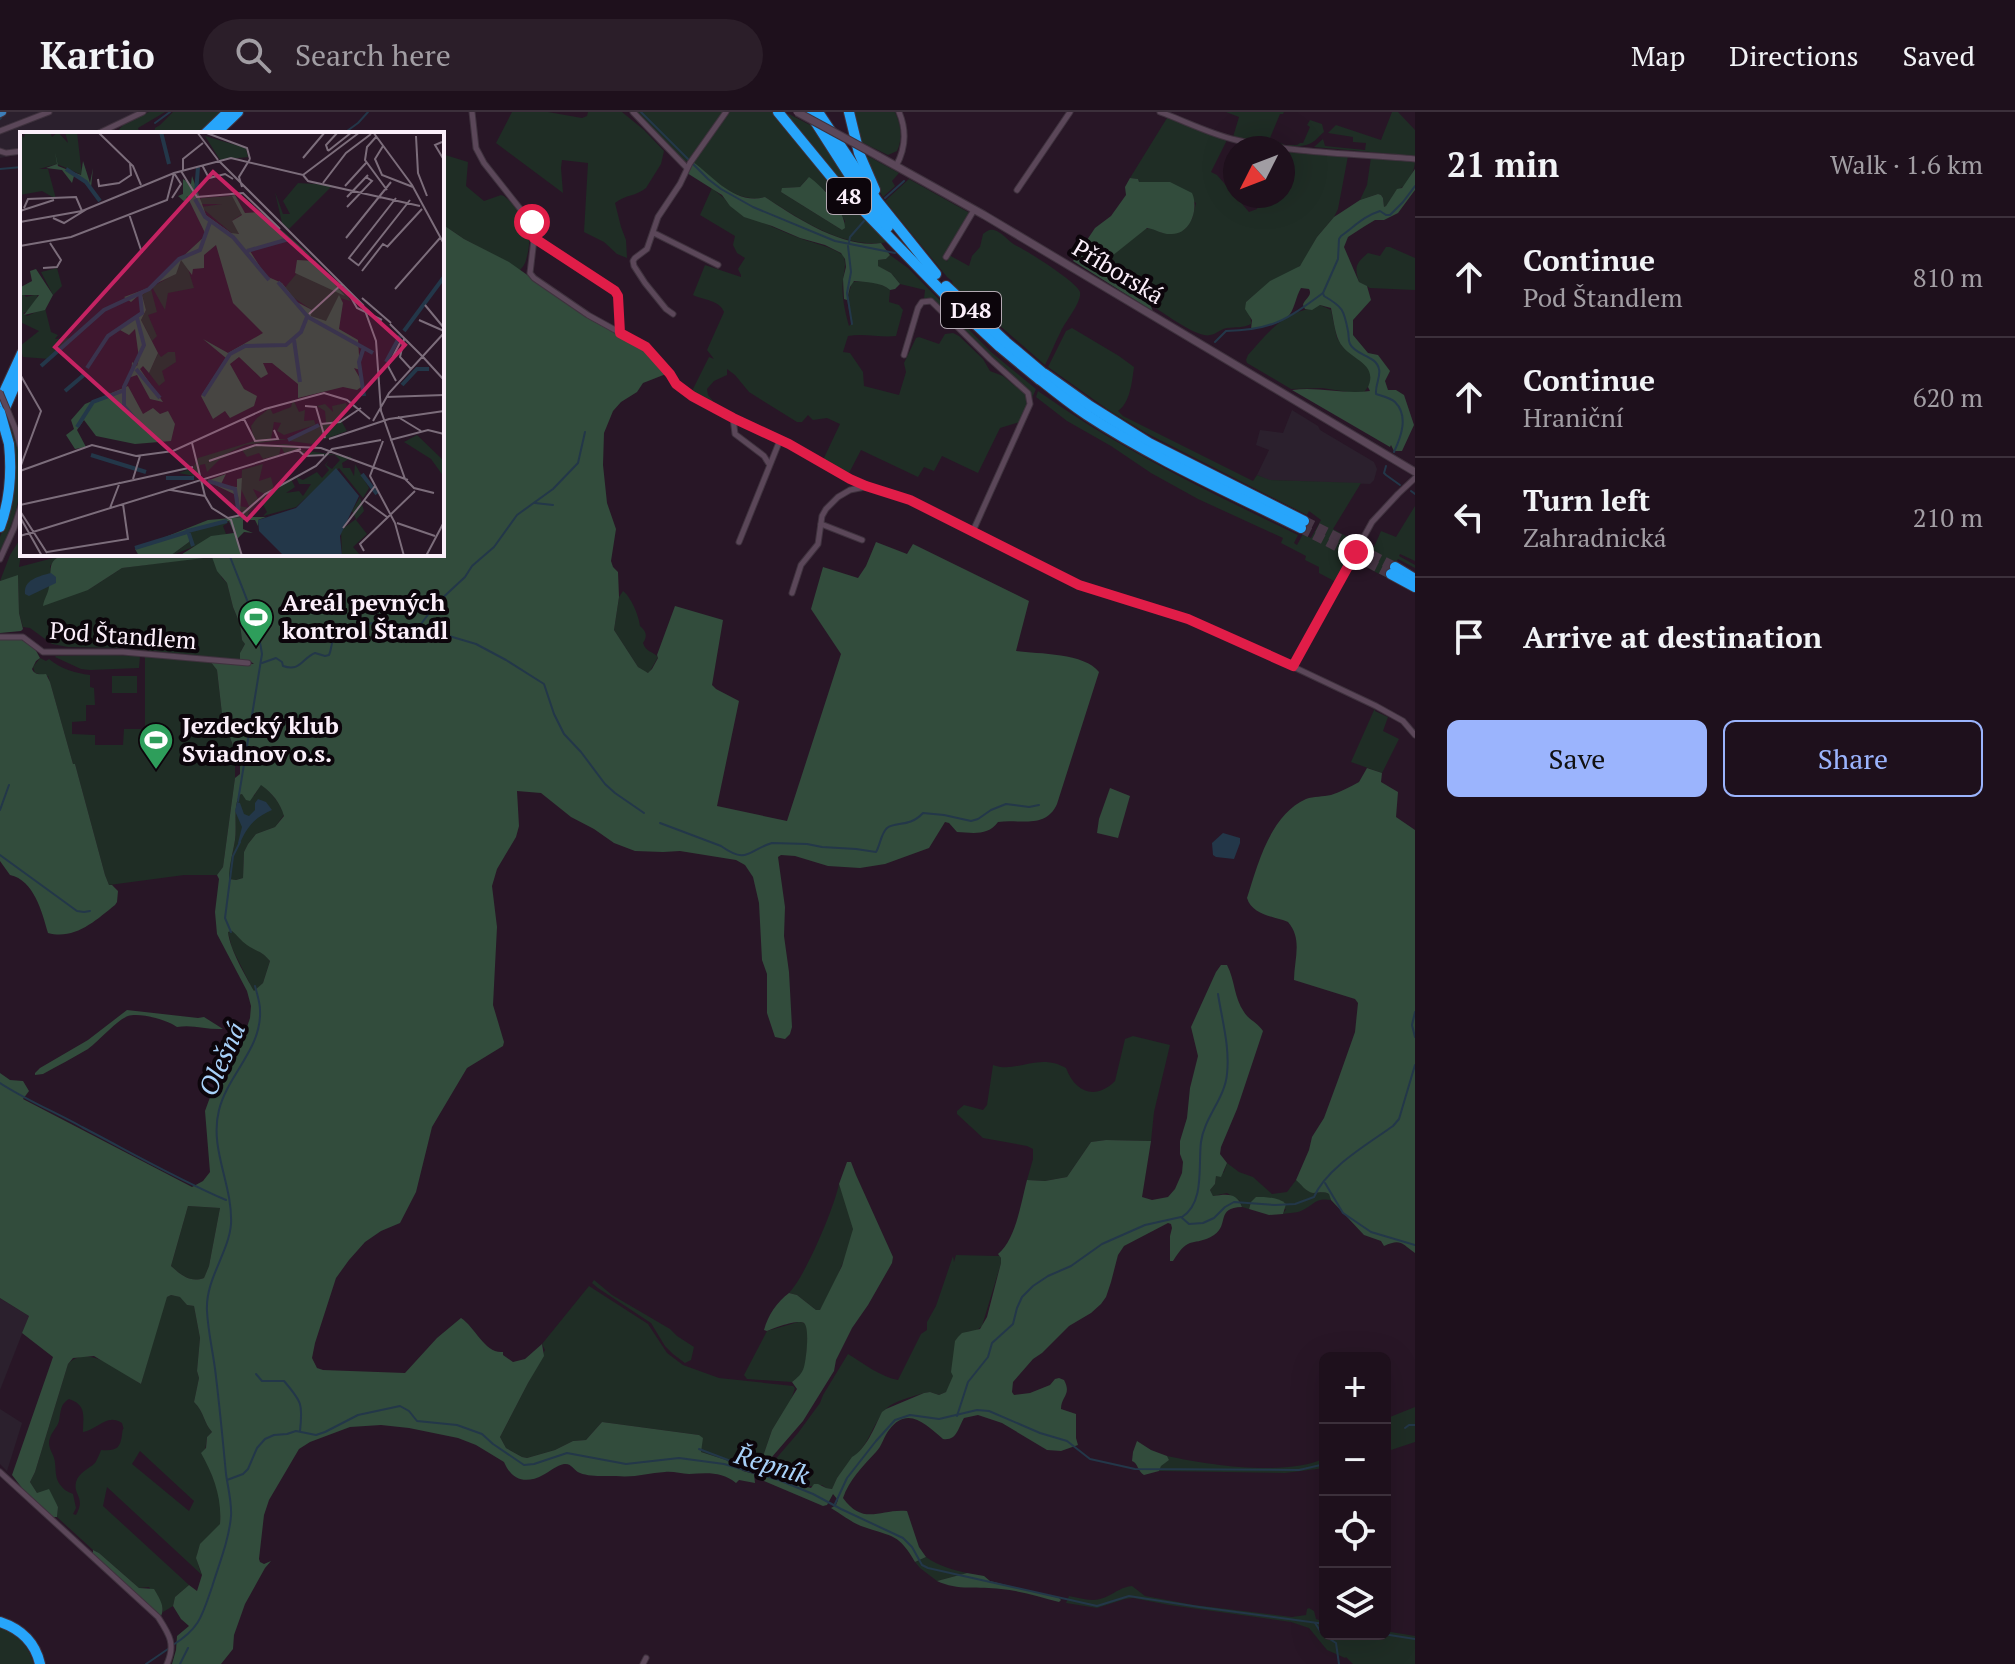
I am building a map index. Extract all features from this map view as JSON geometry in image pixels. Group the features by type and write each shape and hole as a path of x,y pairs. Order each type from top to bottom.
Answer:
{"highway":[{"path":"207,132 228,112"},
{"path":"217,132 238,112"},
{"name":"48","path":"778,112 833,179 927,275"},
{"name":"D48","path":"809,112 872,207 927,275 981,330 1042,377"},
{"name":"D48","path":"818,112 856,172 906,240 943,283 1085,414 1181,468 1302,525"},
{"path":"849,112 866,171 884,207 906,240"},
{"path":"0,401 20,357"},
{"path":"0,421 20,374"},
{"path":"0,412 11,462 9,491 0,527"},
{"path":"1415,579 1393,571 1415,587"},
{"path":"0,1622 28,1639 37,1652 40,1664"}],"main road":[{"name":"Příborská","path":"797,112 974,210 1415,469"}],"street":[{"path":"0,131 49,112"},
{"path":"101,132 143,112"},
{"path":"472,112 476,148 484,163 533,225 530,273 588,315 646,347 676,384 692,396 866,486 910,500 1079,585 1188,619 1293,666 1403,721 1415,735"},
{"path":"633,112 690,164"},
{"path":"673,314 660,302 634,266 635,258 647,249 658,217 726,112"},
{"path":"896,166 905,133 899,112"},
{"path":"1017,190 1070,112"},
{"path":"1160,112 1240,141 1415,159"},
{"path":"0,151 20,151"},
{"path":"946,257 974,210"},
{"path":"654,233 718,265"},
{"path":"534,238 615,291 620,333"},
{"path":"904,355 918,308 922,302 931,301 1028,393 1030,404 973,531"},
{"path":"0,392 20,445"},
{"path":"733,418 735,434 764,456 769,465"},
{"path":"739,542 780,440"},
{"path":"1293,666 1372,522 1415,478"},
{"path":"792,593 801,565 818,544 826,509 850,490 866,486"},
{"path":"0,559 20,509"},
{"path":"821,524 862,540"},
{"name":"Pod Štandlem","path":"0,637 23,637 43,652 123,652 248,663"},
{"path":"0,1472 158,1617 170,1635 167,1664"}],"shaded area":[{"path":"0,112 149,112 109,132 20,132 20,154 0,158"},
{"path":"1292,410 1374,462 1377,469 1374,480 1370,484 1268,480 1257,475 1269,450 1256,445 1260,430 1283,433"},
{"path":"0,1298 29,1316 0,1390"},
{"path":"0,1409 22,1423 7,1471 0,1464"}],"green space":[{"path":"149,112 165,112 138,128 139,132 117,132 123,125"},
{"path":"173,112 221,112 200,132 154,132"},
{"path":"512,112 548,112 582,118 588,112 622,112 664,151 661,164 646,188 615,203 626,240 627,258 584,232 588,163 562,160 563,193 496,143"},
{"path":"637,112 724,112 689,162 683,161"},
{"path":"730,112 772,112 889,242 856,242 824,231 765,197 735,194 693,163","holes":["807,179 827,192 845,221 842,230 781,192 783,188 800,187"]},
{"path":"855,112 895,112 900,132 897,151 888,155 861,142"},
{"path":"1226,112 1284,112 1280,114 1271,136 1233,136 1239,117"},
{"path":"1392,112 1398,112 1415,130 1415,156 1314,147 1323,139 1325,146 1365,150 1366,143 1353,142 1353,137 1328,133 1336,125 1381,140"},
{"path":"786,114 812,126 864,205 840,180"},
{"path":"1167,118 1223,139 1223,148 1211,172 1223,182 1223,208 1246,208 1249,212 1257,208 1295,208 1295,151 1348,156 1338,209 1303,263 1271,281 1246,302 1251,324 1210,335 1197,333 1180,324 1147,302 1139,290 1103,266 1106,260 1145,229 1162,233 1185,229 1192,219 1196,203 1170,183 1139,182 1130,178"},
{"path":"1310,120 1322,124 1324,132 1303,146 1295,145 1303,143"},
{"path":"444,155 468,162 466,186 484,201 504,196 522,214 529,234 526,262 520,270 516,269 444,225"},
{"path":"866,155 899,173 892,181 895,186 883,197 874,182"},
{"path":"1371,157 1415,161 1408,182 1384,207 1383,198 1378,194 1360,200 1367,185"},
{"path":"693,162 734,193 744,197 765,197 805,222 836,236 866,244 881,243 890,255 878,260 878,266 891,273 900,284 890,290 878,284 854,281 847,300 844,299 846,267 841,253 744,217 722,195 687,173"},
{"path":"1415,169 1415,190 1398,213 1365,226 1348,237 1344,247 1359,282 1367,286 1371,300 1353,320 1353,335 1368,353 1378,355 1390,371 1385,381 1388,390 1404,395 1414,425 1402,451 1394,451 1391,445 1292,390 1370,391 1369,372 1339,341 1331,308 1320,305 1312,310 1305,309 1303,305 1310,291 1301,288 1290,314 1278,323 1251,329 1252,320 1245,309 1246,302 1270,281 1300,266 1317,237 1334,217 1360,200 1378,194 1386,206"},
{"path":"809,177 837,207 844,221 845,228 842,230 781,192 782,188 800,187"},
{"path":"1130,178 1139,182 1170,182 1192,193 1194,199 1194,213 1184,230 1169,234 1147,228 1102,264 1113,276 1143,295 1153,311 1073,261 1095,228 1111,216 1126,195 1125,187"},
{"path":"909,179 969,214 944,255 947,262 949,255 969,266 972,256 980,247 983,234 994,230 1077,287 1080,292 1078,301 1045,365 953,285 885,201"},
{"path":"712,188 727,202 754,218 843,255 843,297 849,326 847,300 852,282 872,282 890,290 889,302 903,310 896,336 848,336 843,352 850,353 863,372 864,386 899,395 906,372 904,363 916,338 939,344 945,334 953,333 983,359 990,371 1003,376 1026,395 1028,402 1020,422 1000,428 978,473 942,456 934,471 924,467 918,477 861,450 849,473 823,460 840,424 827,418 813,420 808,415 802,422 797,422 749,392 727,369 727,375 714,381 707,389 713,401 711,403 691,393 709,357 714,359 707,350 724,312 715,303 693,295 705,265 741,277 738,269 745,258 737,253 733,245 735,236 700,215"},
{"path":"444,225 509,262 581,313 643,346 666,374 643,383 637,392 621,402 613,411 604,433 607,503 616,529 611,561 618,572 619,597 614,630 638,667 648,673 658,658 675,606 723,620 712,685 739,701 717,806 787,821 841,654 811,609 823,567 858,578 876,542 907,554 913,544 1029,601 1016,651 1073,658 1099,672 1057,804 1046,817 1032,821 998,822 990,830 974,833 957,832 945,822 929,848 885,864 860,868 828,866 795,856 778,857 785,907 784,936 792,1027 785,1039 775,1037 767,1013 767,974 762,960 759,903 753,877 745,865 736,860 680,851 635,851 614,843 571,817 541,793 517,791 519,826 497,869 492,886 497,927 493,1005 503,1046 467,1068 432,1127 416,1192 400,1223 365,1242 336,1278 312,1358 317,1368 323,1370 405,1373 437,1338 461,1318 485,1344 503,1352 513,1362 525,1359 542,1344 544,1356 500,1437 506,1448 522,1457 586,1440 602,1422 699,1435 703,1438 701,1452 754,1474 755,1483 739,1480 736,1483 725,1476 708,1473 593,1476 580,1473 567,1464 525,1480 511,1473 504,1462 458,1438 381,1425 350,1427 299,1449 269,1500 264,1515 259,1559 264,1564 271,1561 245,1604 234,1635 233,1649 221,1664 172,1664 177,1636 189,1626 173,1606 175,1597 189,1585 197,1591 202,1575 196,1558 200,1544 220,1524 216,1487 201,1453 212,1432 194,1402 199,1378 200,1338 194,1306 187,1305 180,1297 167,1297 141,1384 94,1356 73,1358 68,1364 30,1482 37,1493 49,1489 58,1507 57,1517 53,1517 12,1475 53,1357 22,1333 29,1316 0,1298 0,1073 10,1080 23,1081 29,1091 23,1099 192,1187 203,1181 210,1172 205,1111 213,1089 232,1056 235,1039 246,1030 251,1006 247,991 217,934 215,912 217,875 223,867 235,778 240,774 240,766 222,714 217,670 210,661 254,664 240,660 245,644 227,583 217,571 212,557 122,568 88,590 43,606 52,563 59,557 444,556","holes":["261,785 269,791 284,816 275,827 256,834 248,844 244,852 243,878 229,879 239,795 250,801","232,931 270,961 263,983 254,991 229,939 228,932","188,1206 220,1208 209,1266 204,1278 199,1279 190,1279 171,1266"]},
{"path":"1386,247 1415,258 1415,290 1370,288 1359,282 1356,269 1361,260 1368,253 1380,256"},
{"path":"890,255 908,268 991,352 1036,389 1032,398 934,300 924,299 925,290 900,284 891,273 877,266 877,260"},
{"path":"1320,305 1331,310 1337,338 1343,347 1370,369 1370,381 1364,392 1291,389 1247,363 1248,355 1275,326 1296,313"},
{"path":"1072,328 1134,367 1128,398 1118,411 1123,416 1253,481 1257,475 1270,480 1361,483 1333,529 1357,542 1336,582 1319,573 1319,567 1305,560 1306,556 1281,543 1283,538 1198,499 1151,473 1067,421 1036,397 1038,391 1132,451 1298,535 1294,543 1297,545 1303,534 1311,538 1321,520 1309,511 1307,515 1146,433 1048,367 1066,331"},
{"path":"12,428 20,456 20,490 13,520 0,551 0,537 6,521 9,429"},
{"path":"1415,506 1415,561 1399,556 1415,568 1398,559 1387,578 1354,561 1363,545 1371,549 1375,545 1381,531 1396,537"},
{"path":"20,539 19,567 57,557 50,566 51,573 88,590 122,568 212,556 227,583 240,624 245,644 240,660 52,644 30,628 23,627 19,613 18,576 0,581"},
{"path":"18,575 19,613 23,629 0,633 0,581"},
{"path":"623,591 632,602 645,632 644,646 658,657 649,673 638,667 614,630 619,597"},
{"path":"0,639 23,639 34,647 40,658 32,669 36,674 46,674 50,682 105,875 109,885 118,891 115,905 84,928 67,934 48,933 31,890 10,875 0,861"},
{"path":"56,656 140,656 139,668 81,669 55,657"},
{"name":"Jezdecký klub Sviadnov o.s.","path":"145,656 210,661 217,670 222,714 235,752 235,778 223,867 217,875 184,875 109,885 48,676 35,673 33,667 40,658 49,659 68,670 90,675 95,705 86,705 86,721 72,722 72,734 95,735 95,745 123,745 124,729 145,729"},
{"path":"112,676 137,676 137,693 112,693"},
{"path":"1375,708 1375,711 1388,717 1383,731 1399,739 1382,773 1351,762"},
{"path":"1367,768 1382,773 1381,782 1398,792 1396,817 1415,830 1415,1253 1401,1243 1384,1246 1381,1241 1364,1235 1329,1194 1310,1192 1296,1180 1312,1137 1324,1118 1355,1032 1358,1003 1355,999 1294,980 1297,950 1293,929 1288,922 1253,908 1247,898 1267,842 1283,816 1306,799 1331,795 1359,782"},
{"path":"261,784 275,798 284,815 275,827 256,834 248,844 244,852 243,878 228,879 239,795 254,796"},
{"path":"1110,788 1130,796 1118,838 1097,833"},
{"path":"232,931 270,961 263,983 254,992 232,948 228,932"},
{"path":"1221,965 1227,965 1244,1012 1263,1031 1221,1147 1220,1154 1227,1163 1210,1190 1213,1196 1234,1196 1242,1207 1228,1210 1219,1231 1207,1239 1188,1244 1173,1261 1170,1261 1172,1228 1168,1223 1124,1246 1101,1304 1069,1326 1013,1382 1014,1395 1030,1393 1050,1385 1055,1379 1064,1380 1067,1392 1061,1409 1076,1414 1078,1445 1061,1451 1047,1450 1002,1423 978,1415 964,1418 956,1433 948,1439 943,1439 917,1420 903,1419 896,1423 853,1479 843,1498 858,1512 866,1514 907,1511 919,1547 926,1557 915,1562 894,1538 851,1521 831,1508 838,1500 833,1494 827,1505 823,1506 764,1481 764,1474 774,1471 806,1487 818,1484 832,1489 852,1457 866,1443 882,1412 924,1393 939,1395 946,1392 953,1376 955,1341 962,1333 980,1329 987,1317 1001,1263 998,1254 1014,1230 1027,1180 1067,1177 1091,1142 1151,1141 1142,1197 1152,1200 1168,1197 1182,1173 1180,1141 1198,1056 1191,1027"},
{"path":"127,1010 204,1017 223,1029 177,1027 153,1017 128,1016 88,1049 43,1074 35,1075 40,1068 88,1040"},
{"path":"1133,1036 1170,1045 1154,1112 1151,1141 1091,1142 1067,1177 1027,1180 1033,1149 983,1138 957,1114 964,1105 983,1110 987,1105 993,1065 1056,1064 1066,1068 1080,1088 1100,1091 1115,1081 1125,1039"},
{"path":"847,1162 851,1162 893,1257 892,1263 852,1328 836,1360 834,1371 803,1421 765,1465 760,1465 772,1430 797,1389 792,1382 803,1369 807,1344 806,1326 801,1322 764,1330 774,1309 789,1293 820,1310 842,1266 853,1229 839,1184"},
{"path":"1227,1163 1253,1177 1272,1194 1287,1192 1296,1180 1313,1193 1330,1194 1331,1200 1317,1201 1298,1212 1283,1214 1286,1209 1251,1202 1249,1209 1242,1207 1240,1201 1227,1193 1213,1196 1210,1190"},
{"path":"839,1184 851,1216 852,1234 829,1294 820,1310 816,1310 797,1295 789,1293 818,1241"},
{"path":"1256,1197 1283,1202 1286,1204 1283,1214 1269,1215 1249,1209"},
{"path":"188,1206 220,1208 209,1266 204,1278 194,1280 171,1266"},
{"path":"956,1255 1000,1256 1002,1260 982,1326 976,1331 967,1332 946,1392 939,1395 924,1393 888,1408 832,1489 822,1485 805,1485 767,1469 820,1403 848,1354 879,1373 898,1380 921,1334 927,1330 927,1322"},
{"path":"594,1280 612,1295 694,1347 691,1360 685,1363 673,1354 651,1323 598,1288 592,1283"},
{"path":"589,1286 648,1324 667,1353 683,1365 719,1378 795,1388 772,1430 758,1471 745,1471 736,1464 701,1452 699,1435 602,1422 586,1440 573,1441 527,1458 506,1448 500,1437 545,1350 542,1344"},
{"path":"167,1297 181,1297 187,1305 194,1306 200,1338 199,1378 194,1402 212,1432 207,1437 204,1458 218,1490 220,1525 203,1542 198,1552 202,1575 107,1487 103,1506 189,1585 175,1597 173,1606 163,1612 149,1587 139,1588 93,1550 57,1517 58,1506 37,1493 30,1482 68,1364 76,1358 95,1358 141,1384","holes":["69,1399 81,1408 83,1432 111,1420 122,1423 124,1428 118,1446 101,1450 95,1463 77,1479 80,1504 76,1515 73,1514 76,1508 73,1494 63,1488 57,1479 55,1460 49,1445 62,1406","140,1451 194,1501 189,1511 132,1464"]},
{"path":"798,1322 805,1324 807,1331 805,1366 800,1375 792,1382 747,1379 744,1375 767,1331"},
{"path":"1415,1407 1415,1442 1391,1450 1391,1417"},
{"path":"1137,1441 1167,1456 1169,1460 1159,1471 1144,1475 1132,1461"},
{"path":"1167,1456 1247,1468 1290,1467 1319,1460 1319,1469 1285,1473 1159,1471 1161,1465 1169,1460"},
{"path":"93,1550 139,1588 154,1589 162,1605 161,1616 93,1554"},
{"path":"926,1557 967,1573 937,1581 915,1562"},
{"path":"967,1573 1061,1600 993,1588 953,1586 937,1581"},
{"path":"1132,1586 1145,1596 1292,1617 1306,1615 1309,1608 1319,1620 1319,1640 1391,1640 1391,1632 1415,1636 1415,1664 1353,1664 1346,1657 1327,1650 1309,1628 1291,1622 1133,1598 1097,1608 1066,1603 1069,1596 1098,1599"},
{"path":"0,1627 22,1641 34,1664 0,1664"}],"water":[{"path":"51,573 56,577 56,583 29,596 25,594 29,582"},
{"path":"258,799 266,802 272,810 252,823 238,843 242,827 235,811 237,802 244,814 249,816 255,810"},
{"path":"1223,833 1240,838 1234,859 1213,855 1212,843"}],"waterway":[{"name":"Olešná","path":"155,123 170,112"},
{"path":"346,132 368,112"},
{"path":"641,112 708,179 753,207 835,241 895,253"},
{"path":"0,169 20,167"},
{"path":"885,198 904,181"},
{"path":"1394,452 1402,427 1402,414 1395,402 1376,394 1377,364 1353,348 1342,310 1323,293 1338,259 1341,236 1374,213 1380,211 1390,215 1415,186"},
{"path":"849,243 850,237 864,221"},
{"path":"848,246 851,272 847,293 852,324"},
{"path":"1215,342 1226,331 1278,322 1323,293"},
{"path":"421,624 472,566 494,547 517,515 553,489 578,463 585,432"},
{"path":"1386,466 1384,473 1400,485"},
{"path":"1411,491 1415,494"},
{"path":"535,503 553,505"},
{"name":"Olešná","path":"230,556 253,615 262,654 238,801"},
{"path":"262,663 276,658 283,666 294,667 315,653 329,655 339,632 362,624 380,623 391,629 413,624 433,633 476,644 544,684 564,734 605,784 644,813"},
{"path":"0,810 9,785"},
{"path":"660,823 737,855 748,854 772,843 876,852 887,828 913,821 923,813 971,821 1006,804 1039,805"},
{"name":"Olešná","path":"231,932 225,918 233,856 240,842"},
{"path":"0,855 77,911 90,911"},
{"name":"Olešná","path":"173,1645 195,1627 202,1614 230,1525 231,1506 207,1300 231,1224 229,1195 217,1139 219,1110 256,1037 260,1010 255,986"},
{"path":"1182,1217 1194,1203 1199,1183 1203,1133 1223,1091 1227,1074 1227,1044 1218,994"},
{"path":"1415,1012 1412,1025 1415,1037"},
{"path":"957,1416 968,1382 988,1357 992,1343 1013,1324 1022,1297 1033,1286 1071,1266 1102,1244 1145,1225 1181,1217 1189,1224 1203,1223 1234,1202 1295,1204 1314,1197 1328,1176 1399,1119 1415,1065"},
{"path":"0,1083 226,1200"},
{"path":"1325,1183 1343,1213 1371,1232 1415,1245"},
{"path":"256,1374 262,1381 284,1381 295,1394 301,1409 300,1431"},
{"name":"Řepník","path":"227,1480 243,1474 257,1448 274,1435 296,1431 316,1435 358,1415 400,1406 417,1421 457,1425 482,1434 524,1465 567,1453 626,1464 679,1458 724,1464 779,1480 903,1538 922,1565 928,1568 1097,1606 1129,1596 1319,1623"},
{"path":"835,1504 847,1478 876,1441 895,1420 910,1415 939,1419 977,1410 989,1411 1067,1441 1090,1459 1135,1469 1299,1470 1319,1465"},
{"path":"1405,1428 1415,1425"},
{"path":"699,1449 756,1472"},
{"path":"1315,1623 1322,1634 1336,1643 1339,1664"},
{"name":"Řepník","path":"1391,1635 1415,1639"},
{"path":"180,1664 188,1648"},
{"name":"Olešná","path":"146,1664 168,1649"}],"tunnel":[{"path":"1304,521 1395,567"},
{"path":"1301,528 1391,574"}],"place":[{"name":"Areál pevných kontrol Štandl","path":"256,648"},
{"name":"Jezdecký klub Sviadnov o.s.","path":"156,771"}],"route":[{"path":"532,222 534,238 615,291 620,333 646,347 676,384 692,396 789,444 850,479 910,500 1079,585 1188,619 1293,666 1356,552"}]}
